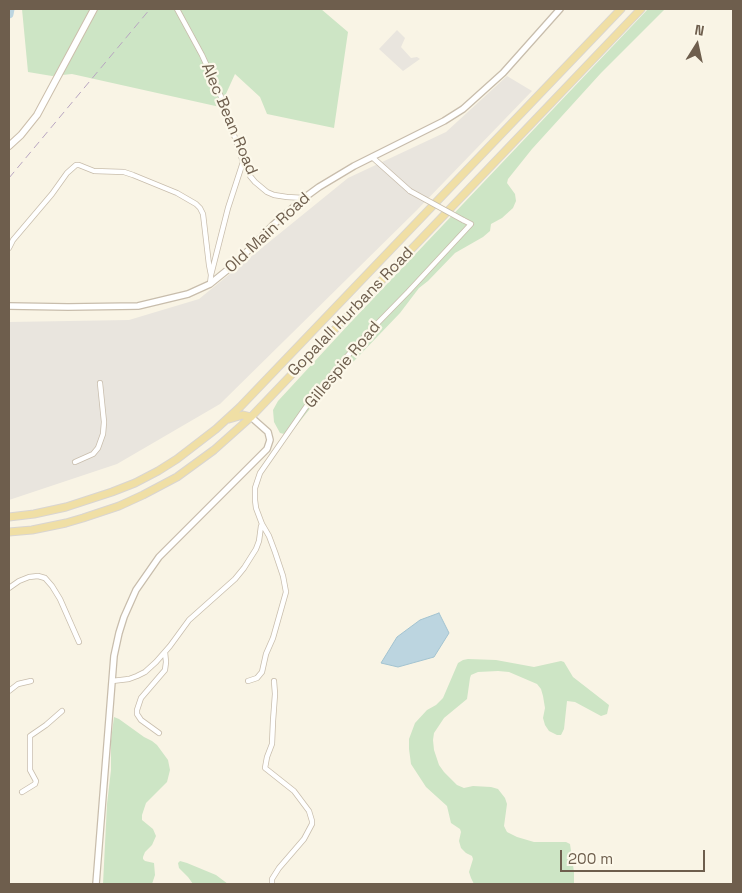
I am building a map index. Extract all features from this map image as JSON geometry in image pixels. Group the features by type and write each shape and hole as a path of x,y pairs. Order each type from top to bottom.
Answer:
{"main road":[{"path":"9,146 21,136 37,115 94,9"},
{"name":"Gopalall Hurbans Road","path":"9,517 34,514 74,505 135,483 177,459 208,436 247,400 621,9"},
{"name":"Gopalall Hurbans Road","path":"9,532 48,527 119,506 144,495 200,461 251,417 641,9"},
{"path":"247,400 246,411 251,417"},
{"path":"226,420 243,415 251,417"}],"street":[{"name":"Alec Bean Road","path":"177,9 202,55 222,99 243,162 255,182 274,195 304,198"},
{"name":"Old Main Road","path":"9,306 138,306 188,294 210,284 236,263 273,224 304,198 335,177 444,121 463,109 503,73 560,9"},
{"name":"Gillespie Road","path":"262,524 255,500 256,481 264,466 277,451 286,434 342,362 471,224 410,191 372,157"},
{"path":"210,284 228,208 243,162"},
{"path":"9,248 13,240 67,173 76,165 79,165 94,171 133,174 177,193 196,204 203,214 209,265 212,275"},
{"path":"75,462 93,454 104,434 100,383"},
{"path":"96,884 114,656 118,633 136,590 146,574 160,557 267,449 270,440 268,432 251,417"},
{"path":"112,681 129,679 149,669 165,652 189,620 235,579 250,558 260,539 262,524"},
{"path":"248,681 253,680 262,672 286,595 283,576 275,552 262,524"},
{"path":"260,539 269,536"},
{"path":"9,588 24,579 38,576 45,578 60,599 79,642"},
{"path":"159,733 141,720 136,710 138,701 165,670 165,652"},
{"path":"272,884 272,879 279,868 304,839 312,821 309,811 294,791 265,768 272,744 274,680"},
{"path":"9,690 18,684 31,681"},
{"path":"22,792 35,784 36,781 30,770 30,736 53,720 62,711"}],"shaded area":[{"path":"397,30 405,38 401,47 411,58 417,57 420,59 403,71 379,49"},
{"path":"507,76 532,91 417,210 220,404 117,464 9,500 9,322 129,320 199,299 348,178 446,132"}],"green space":[{"path":"22,9 321,9 348,32 334,128 267,114 260,97 235,74 220,107 72,74 52,76 28,72"},
{"path":"648,9 665,9 601,73 532,149 508,179 507,183 515,194 516,201 513,208 502,218 491,224 490,231 483,237 455,253 419,288 400,313 354,361 336,376 289,435 280,433 274,422 273,410 278,401"},
{"path":"468,659 496,660 534,667 561,661 564,662 573,677 609,705 607,714 601,716 575,702 567,701 564,729 561,735 557,735 549,731 545,725 543,718 545,708 543,696 537,684 509,672 478,672 471,675 467,699 444,718 434,733 434,750 439,765 457,785 464,788 473,786 491,787 498,789 505,798 507,804 504,826 507,832 534,842 566,842 570,844 574,884 474,884 469,872 473,859 472,856 461,848 459,841 460,829 451,823 447,806 426,787 411,764 409,739 415,723 427,710 443,698 458,663"},
{"path":"114,717 152,741 168,760 170,770 167,782 146,803 142,815 142,820 153,829 156,836 143,857 145,861 154,863 155,875 152,884 103,884"},
{"path":"180,861 216,875 228,884 193,884 179,868 178,863"}],"water":[{"path":"439,613 449,633 434,657 398,667 381,663 397,637 420,620"}],"waterway":[{"path":"9,14 10,9"}],"railway":[{"path":"9,178 150,9"}]}
